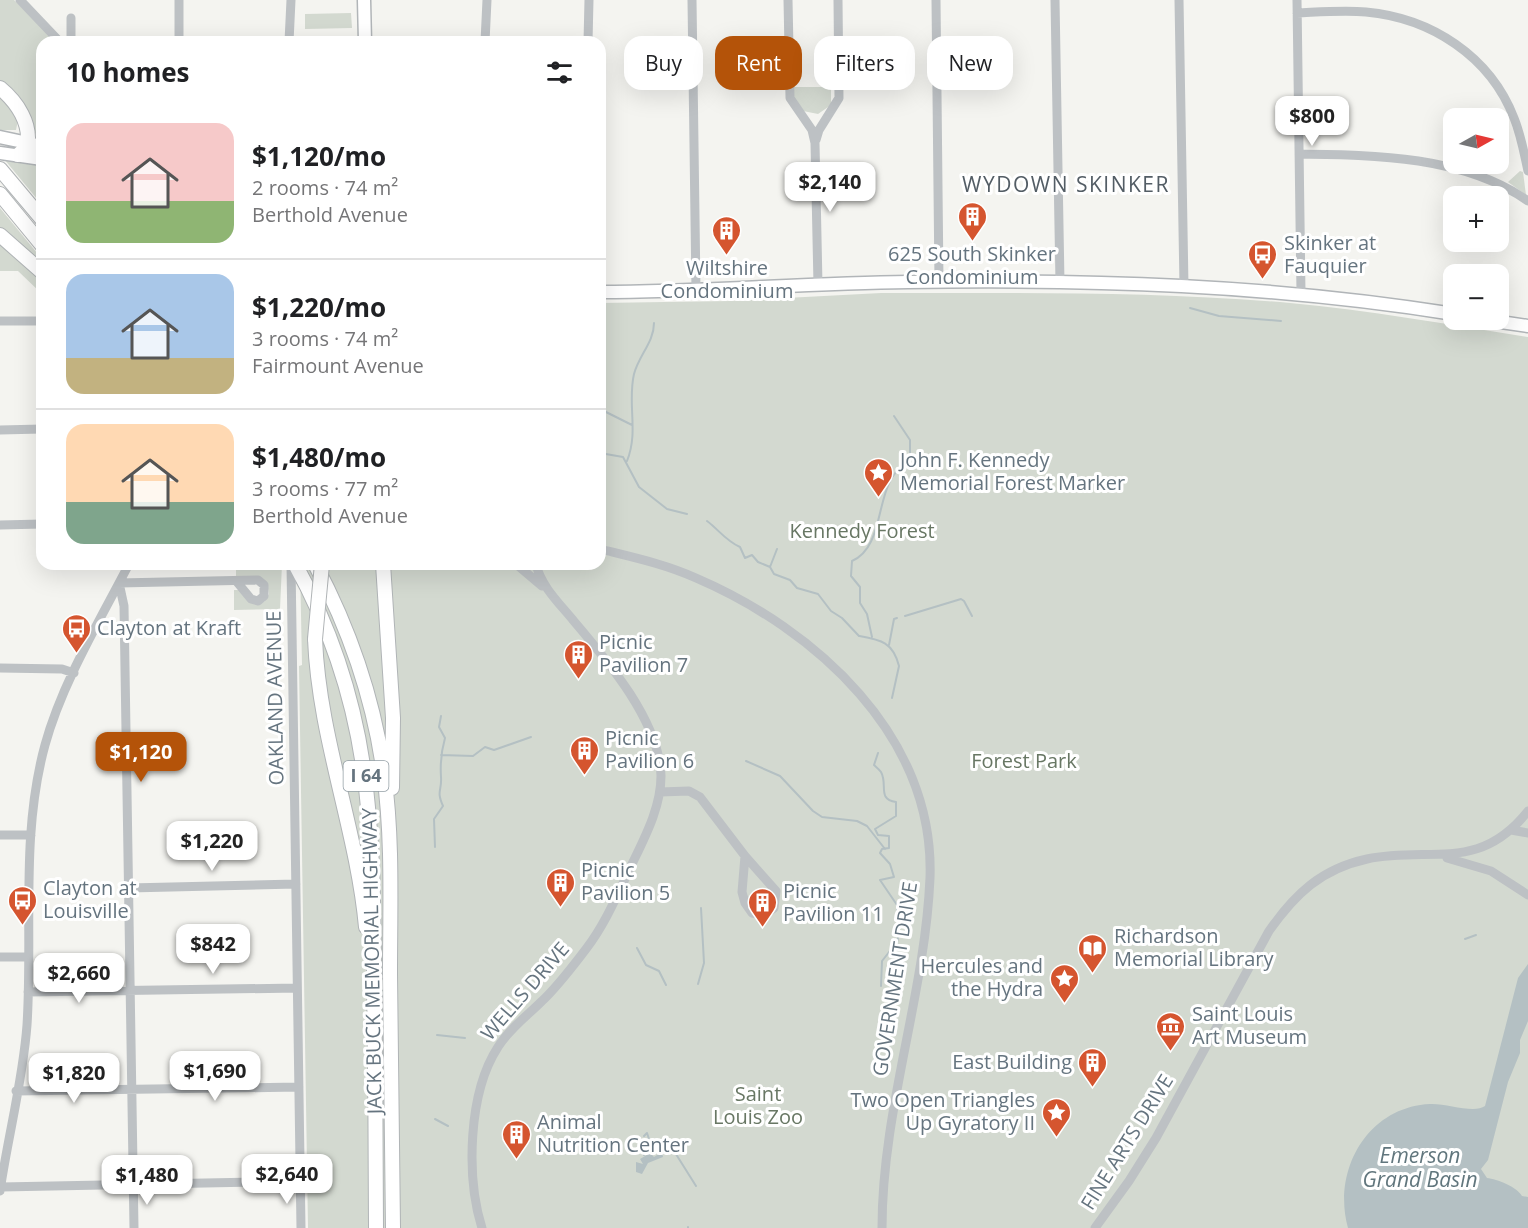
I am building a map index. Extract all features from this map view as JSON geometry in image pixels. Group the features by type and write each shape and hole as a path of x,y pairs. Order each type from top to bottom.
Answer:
{"highway":[{"path":"0,88 20,110 26,128 28,143 24,151 18,155"},
{"path":"28,143 36,152"},
{"path":"0,169 36,212"},
{"path":"0,194 36,238"},
{"path":"0,235 36,267"},
{"name":"JACK BUCK MEMORIAL HIGHWAY","path":"296,570 322,616 336,652 360,739 370,804 373,853 376,1228"},
{"name":"JACK BUCK MEMORIAL HIGHWAY","path":"318,570 348,634 366,689 381,753 388,826 393,1228"},
{"path":"321,570 315,639 322,715 362,892 374,1001"},
{"path":"384,570 394,742 388,826"}],"main road":[{"path":"364,0 365,36"},
{"path":"0,137 36,145"},
{"path":"0,153 36,157"},
{"path":"606,292 939,281 1184,286 1301,293 1443,312"},
{"path":"1509,323 1528,326"}],"street":[{"path":"20,0 54,36"},
{"path":"179,0 179,36"},
{"path":"289,36 291,0"},
{"path":"485,36 487,0"},
{"path":"588,36 589,0"},
{"path":"692,0 696,290"},
{"path":"788,0 790,98 812,130 815,143 818,285"},
{"path":"815,143 819,130 839,98 838,0"},
{"path":"936,0 939,281"},
{"path":"1055,0 1060,283"},
{"path":"1179,0 1184,286"},
{"path":"1297,0 1301,293"},
{"path":"1298,13 1356,11 1387,15 1419,24 1454,41 1470,54 1500,89 1518,128 1528,171"},
{"path":"71,18 71,36"},
{"path":"801,114 816,118 831,113"},
{"path":"1299,154 1361,156 1445,168 1493,180 1528,201"},
{"path":"0,321 36,321"},
{"path":"0,430 36,429"},
{"path":"0,525 36,524"},
{"name":"GOVERNMENT DRIVE","path":"606,551 693,576 743,601 787,631 833,667 866,700 893,739 908,770 925,826 929,884 884,1167 882,1228"},
{"path":"126,570 74,673 45,744 35,789 31,835 26,1037 4,1144 0,1189 300,1181"},
{"name":"OAKLAND AVENUE","path":"292,570 301,1228"},
{"name":"WELLS DRIVE","path":"523,570 551,593"},
{"name":"WELLS DRIVE","path":"479,1227 474,1196 472,1157 478,1106 487,1068 505,1037 544,999 601,927 640,847 660,792 659,755 648,725 608,664 551,593 539,570"},
{"path":"119,583 237,582"},
{"path":"119,583 124,606 134,1228"},
{"path":"0,668 62,669 74,673"},
{"path":"660,792 681,790 700,796 745,856 776,891 774,908 764,915 752,913 744,899 745,856"},
{"name":"FINE ARTS DRIVE","path":"1095,1228 1150,1148 1269,931 1291,901 1316,881 1356,862 1370,859 1439,856 1474,850 1511,830 1528,811"},
{"path":"1511,830 1528,833"},
{"path":"0,835 31,835"},
{"name":"FINE ARTS DRIVE","path":"1439,856 1472,863 1516,885 1528,895"},
{"path":"129,888 296,884"},
{"path":"1516,885 1528,884"},
{"path":"0,957 28,957"},
{"path":"28,992 297,988"},
{"path":"16,1091 299,1087"}],"green space":[{"path":"0,0 14,0 50,36 36,36 36,134 11,90 0,81"},
{"path":"351,13 352,28 305,29 305,14"},
{"path":"802,87 831,90 831,105 818,114 803,111 794,100 794,90 802,90"},
{"path":"0,93 18,120 16,130 0,130"},
{"path":"4,159 36,164 36,198"},
{"path":"1520,171 1523,172 1526,195 1508,182"},
{"path":"0,208 36,252 36,262 0,229"},
{"path":"0,242 36,274 36,288 18,271 0,271"},
{"name":"Forest Park","path":"881,293 1188,296 1290,303 1349,310 1443,323 1443,330 1484,330 1528,337 1528,1228 308,1228 299,666 302,665 300,570 606,570 606,303 730,301"},
{"path":"236,570 282,570 280,609 234,610 234,590 240,590 250,603 264,602 269,594 267,583 236,576"}],"water":[{"name":"Emerson Grand Basin","path":"1528,964 1528,1021 1520,1040 1520,1053 1508,1082 1488,1160 1481,1169 1487,1178 1506,1184 1522,1196 1528,1197 1528,1228 1348,1228 1344,1206 1345,1185 1350,1165 1359,1146 1372,1130 1388,1117 1408,1108 1430,1104 1467,1109 1485,1106 1518,978"},
{"path":"662,1152 663,1157 648,1163 642,1174 636,1172 636,1162 643,1164 640,1159 650,1153 654,1157"}],"waterway":[{"path":"1190,308 1219,316 1281,321"},
{"path":"627,461 633,428 634,374 652,336 654,323"},
{"path":"606,412 632,425"},
{"path":"872,637 867,614 860,603 860,587 851,576 852,561 868,547 877,526 890,481 910,456 910,440 894,416"},
{"path":"606,454 623,457 639,487 667,509 687,514"},
{"path":"707,521 740,547 745,558 752,555 758,562 770,567 774,574 790,580 797,588 818,594 831,611 842,618 859,636 880,641 890,647 899,666 892,698"},
{"path":"770,567 777,549"},
{"path":"905,616 961,599 972,616"},
{"path":"889,645 894,619 897,618"},
{"path":"435,847 434,819 443,806 440,794 441,757 445,738 439,727 441,716"},
{"path":"441,755 473,756 485,747 494,750 531,737"},
{"path":"878,753 874,765 883,777 885,795 890,801 896,802 896,816 875,829 878,835 889,836 889,848 882,849 880,853 890,864 894,877 880,880 897,905 899,934 897,942 882,961 881,986"},
{"path":"746,761 780,776 813,811 822,817 857,821 867,826 885,849"},
{"path":"698,984 704,963 701,908"},
{"path":"1465,939 1476,935"},
{"path":"637,948 646,965 659,971 666,985"},
{"path":"437,1035 465,1038"},
{"path":"435,1119 448,1126"},
{"path":"644,1136 647,1133 649,1139 643,1149 644,1155"},
{"path":"669,1143 696,1186"}],"place":[{"name":"625 South Skinker Condominium","path":"972,242"},
{"name":"Wiltshire Condominium","path":"727,256"},
{"name":"Skinker at Fauquier","path":"1263,280"},
{"name":"John F. Kennedy Memorial Forest Marker","path":"879,498"},
{"name":"Clayton at Kraft","path":"76,654"},
{"name":"Picnic Pavilion 7","path":"578,680"},
{"name":"Picnic Pavilion 6","path":"584,776"},
{"name":"Picnic Pavilion 5","path":"560,908"},
{"name":"Clayton at Louisville","path":"22,926"},
{"name":"Picnic Pavilion 11","path":"762,928"},
{"name":"Richardson Memorial Library","path":"1093,974"},
{"name":"Hercules and the Hydra","path":"1064,1004"},
{"name":"Saint Louis Art Museum","path":"1171,1052"},
{"name":"East Building","path":"1093,1088"},
{"name":"Two Open Triangles Up Gyratory II","path":"1056,1138"},
{"name":"Animal Nutrition Center","path":"516,1160"}],"district":[{"name":"WYDOWN SKINKER","path":"1066,185"}],"park label":[{"name":"Kennedy Forest","path":"862,531"},
{"name":"Saint Louis Zoo","path":"758,1106"}]}
